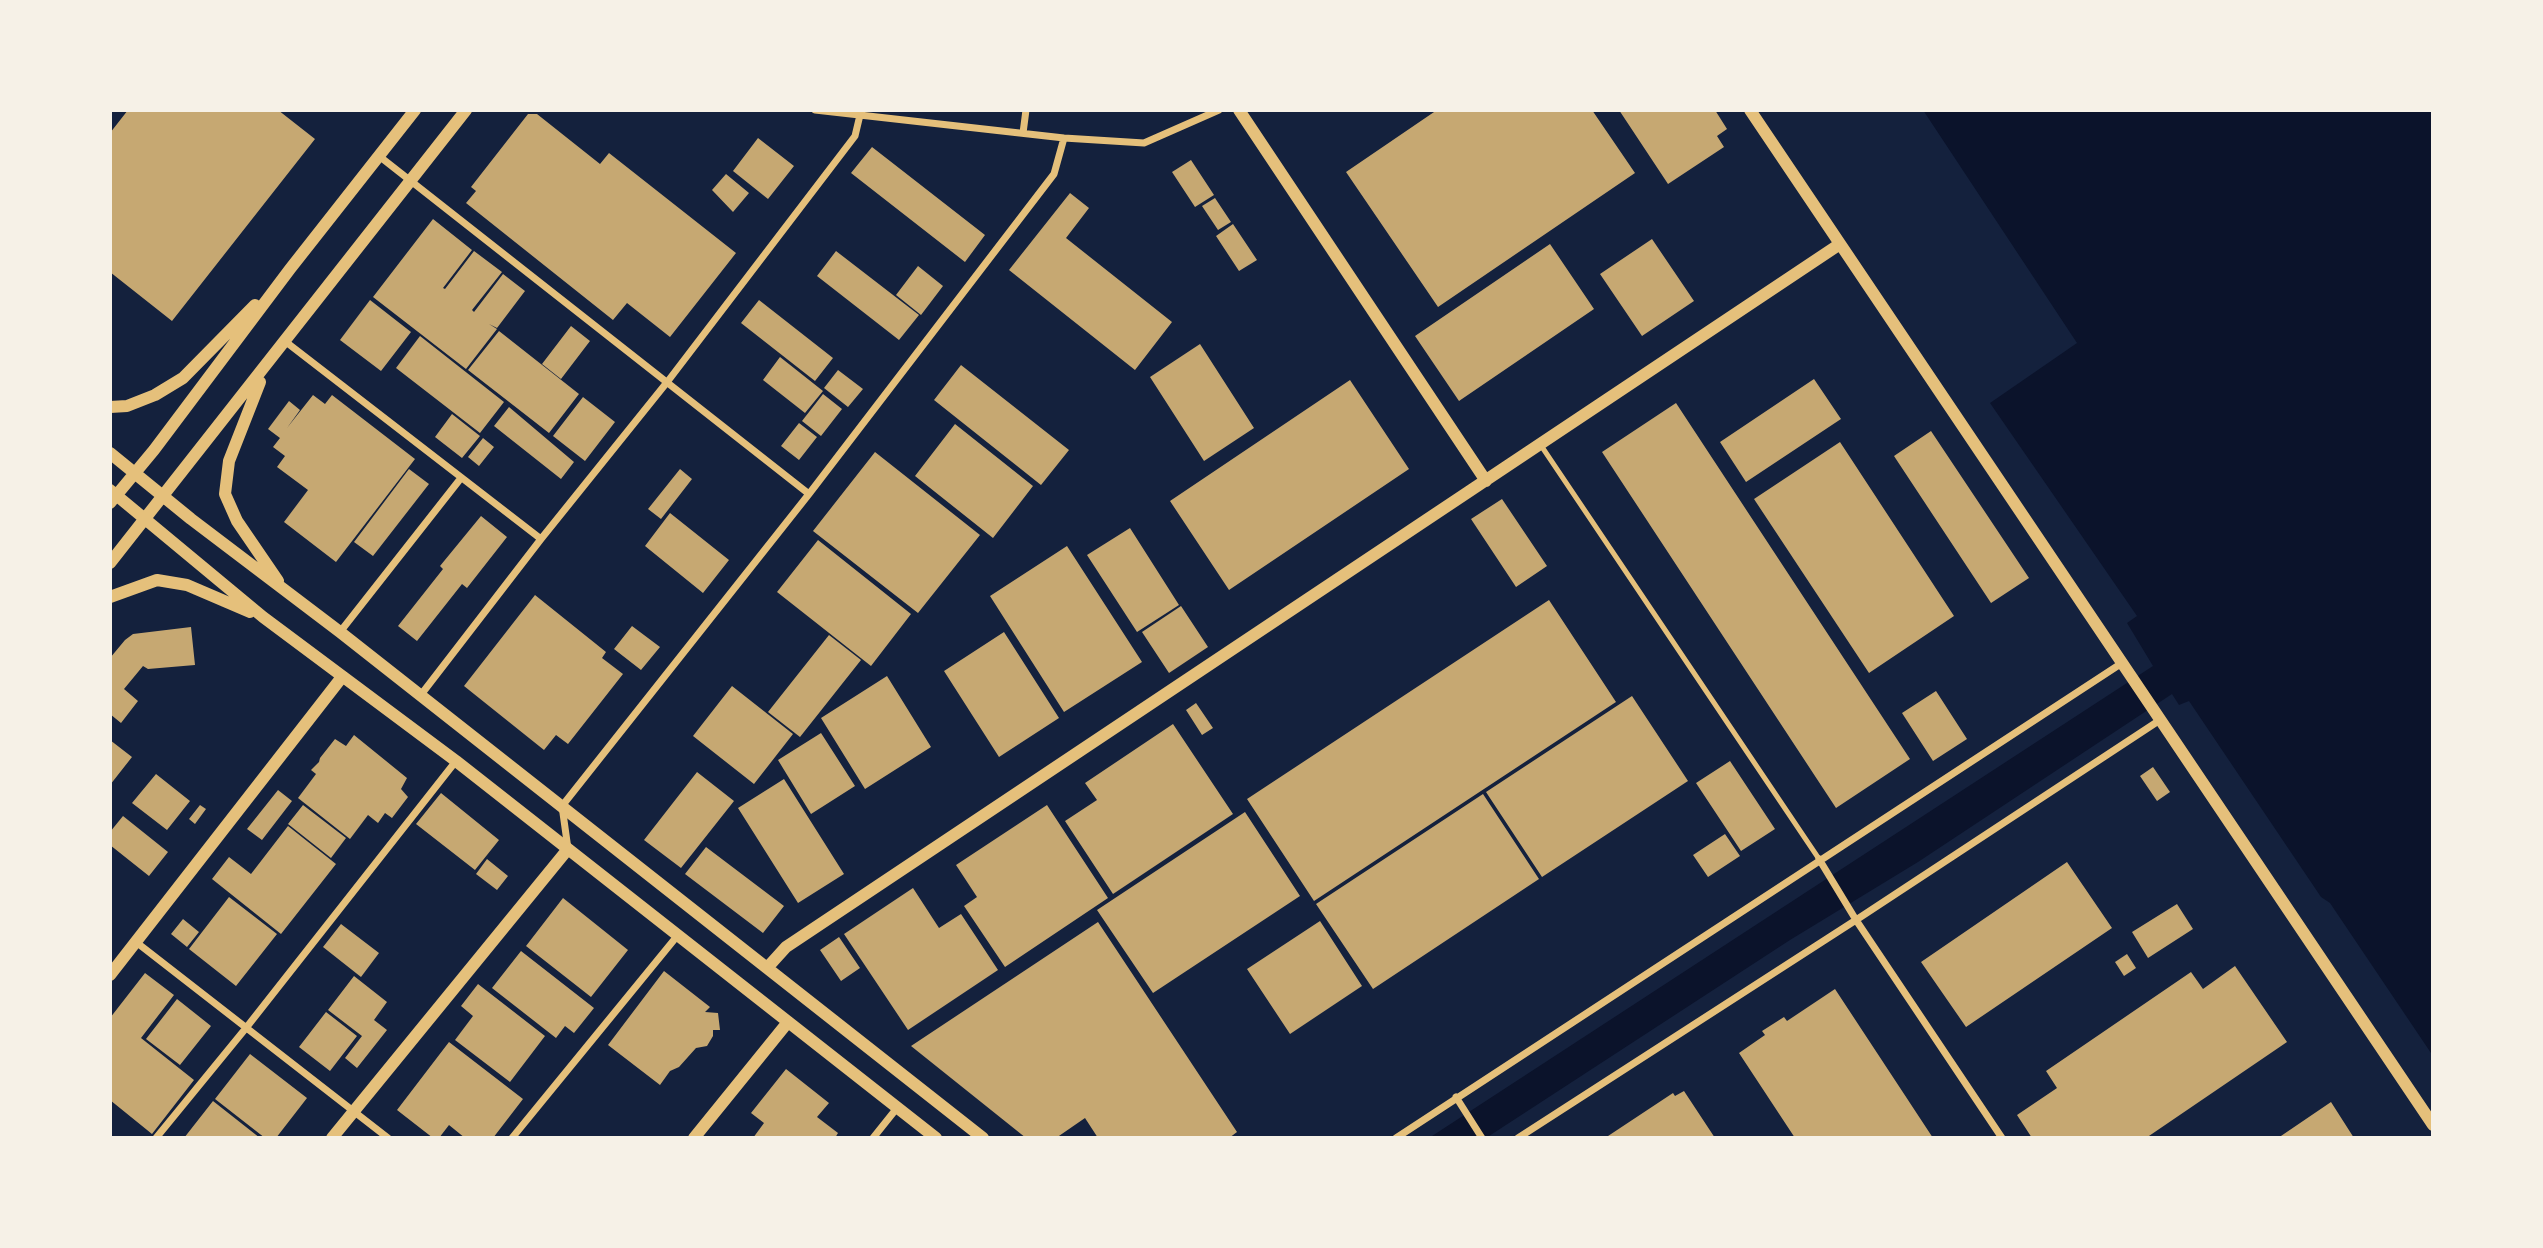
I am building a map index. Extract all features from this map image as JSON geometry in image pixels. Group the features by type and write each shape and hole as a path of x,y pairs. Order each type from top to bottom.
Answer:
{"street":[{"path":"415,110 135,473 112,496 146,519 263,617 456,761 936,1138"},
{"path":"110,563 466,110"},
{"path":"815,110 1064,138 1144,143 1219,110"},
{"path":"1023,133 1026,110"},
{"path":"1239,110 1486,481"},
{"path":"1750,110 2433,1125"},
{"path":"420,696 668,381 855,136 860,115"},
{"path":"332,1138 568,849 562,806 809,494 1054,174 1064,138"},
{"path":"379,156 809,494"},
{"path":"767,968 786,947 1840,244"},
{"path":"110,407 127,406 155,395 183,378 290,269"},
{"path":"286,342 541,539"},
{"path":"265,369 229,461 225,494 237,521 285,591"},
{"path":"110,453 983,1138"},
{"path":"340,632 461,478"},
{"path":"110,597 157,580 187,585 263,617"},
{"path":"1396,1138 1819,859 2125,667"},
{"path":"110,975 342,677"},
{"path":"1518,1138 1856,920 2157,716"},
{"path":"156,1138 456,761"},
{"path":"1819,859 1856,920 2002,1138"},
{"path":"512,1138 678,935"},
{"path":"136,942 387,1138"},
{"path":"694,1138 788,1022"},
{"path":"1456,1097 1482,1138"},
{"path":"873,1138 897,1108"}],"lane":[{"path":"1540,444 1819,859"}],"water":[{"path":"1923,110 2433,110 2433,1056 2330,903 2321,897 2189,701 2179,705 2172,694 1918,862 1790,940 1486,1138 1429,1138 2153,666 2127,623 2137,616 1990,403 2077,343"}],"building":[{"path":"128,110 278,110 315,139 172,321 110,272 110,133"},
{"path":"1437,110 1592,110 1635,173 1438,307 1346,172"},
{"path":"1619,110 1715,110 1727,129 1717,136 1724,147 1668,184"},
{"path":"528,114 537,114 600,164 609,153 736,253 670,337 627,303 613,320 466,203 476,191 471,187"},
{"path":"758,138 794,166 768,199 733,171"},
{"path":"872,147 985,235 965,262 851,173"},
{"path":"1191,160 1214,195 1195,207 1172,172"},
{"path":"726,174 749,193 733,212 712,190"},
{"path":"1070,193 1089,208 1066,238 1172,322 1135,370 1009,270"},
{"path":"1215,198 1231,222 1218,230 1202,206"},
{"path":"433,219 472,250 443,288 445,289 474,251 502,272 472,310 474,312 503,274 525,291 497,328 489,324 497,329 466,369 373,297"},
{"path":"1233,224 1257,260 1239,271 1216,236"},
{"path":"1652,239 1694,301 1642,336 1600,274"},
{"path":"1550,244 1594,309 1459,401 1415,336"},
{"path":"836,251 919,315 899,340 817,276"},
{"path":"918,266 943,286 921,315 896,295"},
{"path":"370,300 411,332 381,371 340,340"},
{"path":"759,300 833,358 815,381 741,323"},
{"path":"571,326 590,341 561,379 542,364"},
{"path":"499,331 579,394 549,433 468,370"},
{"path":"420,336 504,402 480,433 396,368"},
{"path":"1200,344 1254,428 1204,461 1150,377"},
{"path":"780,357 823,391 805,413 763,380"},
{"path":"961,365 1069,450 1041,485 934,400"},
{"path":"838,370 863,389 848,407 824,388"},
{"path":"1814,379 1841,419 1746,482 1720,442"},
{"path":"1350,380 1409,469 1229,590 1170,501"},
{"path":"823,394 842,409 821,436 802,421"},
{"path":"313,395 325,404 332,395 415,459 336,562 284,522 308,490 277,467 285,456 273,447 280,438 268,429 289,401 300,410 287,428"},
{"path":"583,397 615,422 585,461 553,436"},
{"path":"1676,403 1910,759 1836,808 1602,452"},
{"path":"509,407 574,462 561,479 494,426"},
{"path":"452,414 480,436 462,458 435,437"},
{"path":"799,423 817,437 799,460 781,446"},
{"path":"955,424 1033,486 993,538 915,476"},
{"path":"1931,431 2029,578 1991,603 1894,456"},
{"path":"483,438 494,447 479,466 468,457"},
{"path":"1840,442 1954,616 1869,673 1754,499"},
{"path":"875,452 980,535 918,613 813,531"},
{"path":"409,469 429,484 373,556 354,542"},
{"path":"680,469 692,479 661,519 648,509"},
{"path":"1502,499 1547,566 1516,587 1471,519"},
{"path":"670,513 729,560 703,593 645,546"},
{"path":"481,516 507,537 467,588 462,584 417,641 398,626 443,569 440,566"},
{"path":"1130,528 1179,605 1137,632 1087,555"},
{"path":"818,540 911,614 871,666 777,592"},
{"path":"1067,546 1142,662 1064,712 990,596"},
{"path":"535,595 606,652 602,658 623,674 568,744 556,735 544,750 464,686"},
{"path":"1549,600 1616,702 1314,901 1247,799"},
{"path":"1181,606 1208,647 1169,673 1142,632"},
{"path":"632,626 660,647 641,670 614,649"},
{"path":"191,627 195,665 148,669 143,666 124,689 138,701 121,723 110,714 110,658 125,640 133,634"},
{"path":"1004,632 1059,718 999,757 944,671"},
{"path":"829,635 861,660 800,737 768,712"},
{"path":"887,676 931,747 865,789 821,718"},
{"path":"732,686 793,734 754,784 693,736"},
{"path":"1936,691 1967,739 1933,761 1902,713"},
{"path":"1632,696 1688,781 1542,877 1486,792"},
{"path":"1196,703 1213,728 1202,735 1186,710"},
{"path":"1173,724 1233,814 1113,894 1065,821 1097,800 1085,783"},
{"path":"821,733 855,786 811,814 778,760"},
{"path":"354,735 407,778 401,789 408,797 392,818 385,813 378,823 368,815 350,839 298,798 316,774 311,770 335,739 346,746"},
{"path":"110,740 132,757 110,785"},
{"path":"1730,761 1775,829 1741,851 1696,783"},
{"path":"2153,767 2170,792 2157,801 2140,776"},
{"path":"697,772 734,801 681,868 644,840"},
{"path":"156,774 190,801 167,830 132,803"},
{"path":"784,779 844,874 798,903 738,808"},
{"path":"278,790 292,801 262,840 247,829"},
{"path":"441,793 499,840 475,870 416,824"},
{"path":"1483,794 1539,879 1373,989 1316,904"},
{"path":"200,805 206,809 195,824 189,819"},
{"path":"303,805 346,838 331,858 288,824"},
{"path":"1047,805 1108,898 1005,967 964,906 977,897 956,865"},
{"path":"1245,812 1300,896 1153,993 1097,910"},
{"path":"123,816 168,852 149,876 110,845 110,832"},
{"path":"288,826 336,864 281,934 212,879 229,857 251,874"},
{"path":"1725,834 1740,856 1708,877 1693,855"},
{"path":"706,847 784,906 763,933 685,874"},
{"path":"487,859 508,876 497,890 476,874"},
{"path":"2067,862 2112,928 1966,1027 1921,962"},
{"path":"913,888 939,928 961,914 998,970 908,1030 844,934"},
{"path":"229,897 277,934 236,986 189,949"},
{"path":"563,898 628,950 591,997 526,946"},
{"path":"2177,904 2193,929 2148,958 2132,932"},
{"path":"183,919 199,932 187,947 171,934"},
{"path":"1320,921 1362,986 1290,1034 1247,969"},
{"path":"1098,922 1237,1132 1229,1138 1098,1138 1085,1118 1056,1138 1026,1138 911,1046"},
{"path":"341,924 379,953 361,977 323,947"},
{"path":"839,937 860,968 841,981 820,950"},
{"path":"521,951 594,1008 574,1033 565,1026 556,1038 492,988"},
{"path":"2127,954 2136,968 2124,976 2115,962"},
{"path":"2235,966 2287,1042 2146,1138 2032,1138 2017,1115 2057,1088 2046,1071 2191,972 2203,989"},
{"path":"664,971 710,1007 705,1012 718,1013 720,1030 713,1030 713,1036 707,1046 696,1048 679,1067 670,1071 660,1085 608,1045"},
{"path":"145,973 174,995 141,1038 194,1080 152,1134 110,1100 110,1018"},
{"path":"354,976 387,1002 374,1020 387,1030 357,1068 345,1058 362,1036 328,1010"},
{"path":"478,984 545,1036 510,1082 455,1040 473,1016 461,1006"},
{"path":"1835,989 1933,1138 1795,1138 1739,1053 1765,1035 1762,1031 1784,1017 1787,1021"},
{"path":"177,999 211,1026 180,1065 146,1039"},
{"path":"326,1012 357,1036 330,1071 299,1047"},
{"path":"449,1042 523,1099 493,1138 465,1138 449,1125 439,1138 433,1138 397,1110"},
{"path":"250,1054 307,1098 276,1138 265,1138 215,1099"},
{"path":"786,1069 829,1103 817,1117 838,1133 835,1138 753,1138 764,1123 751,1113"},
{"path":"1684,1091 1715,1138 1605,1138 1673,1093 1675,1096"},
{"path":"213,1101 260,1138 184,1138"},
{"path":"2331,1102 2354,1138 2278,1138"}]}
